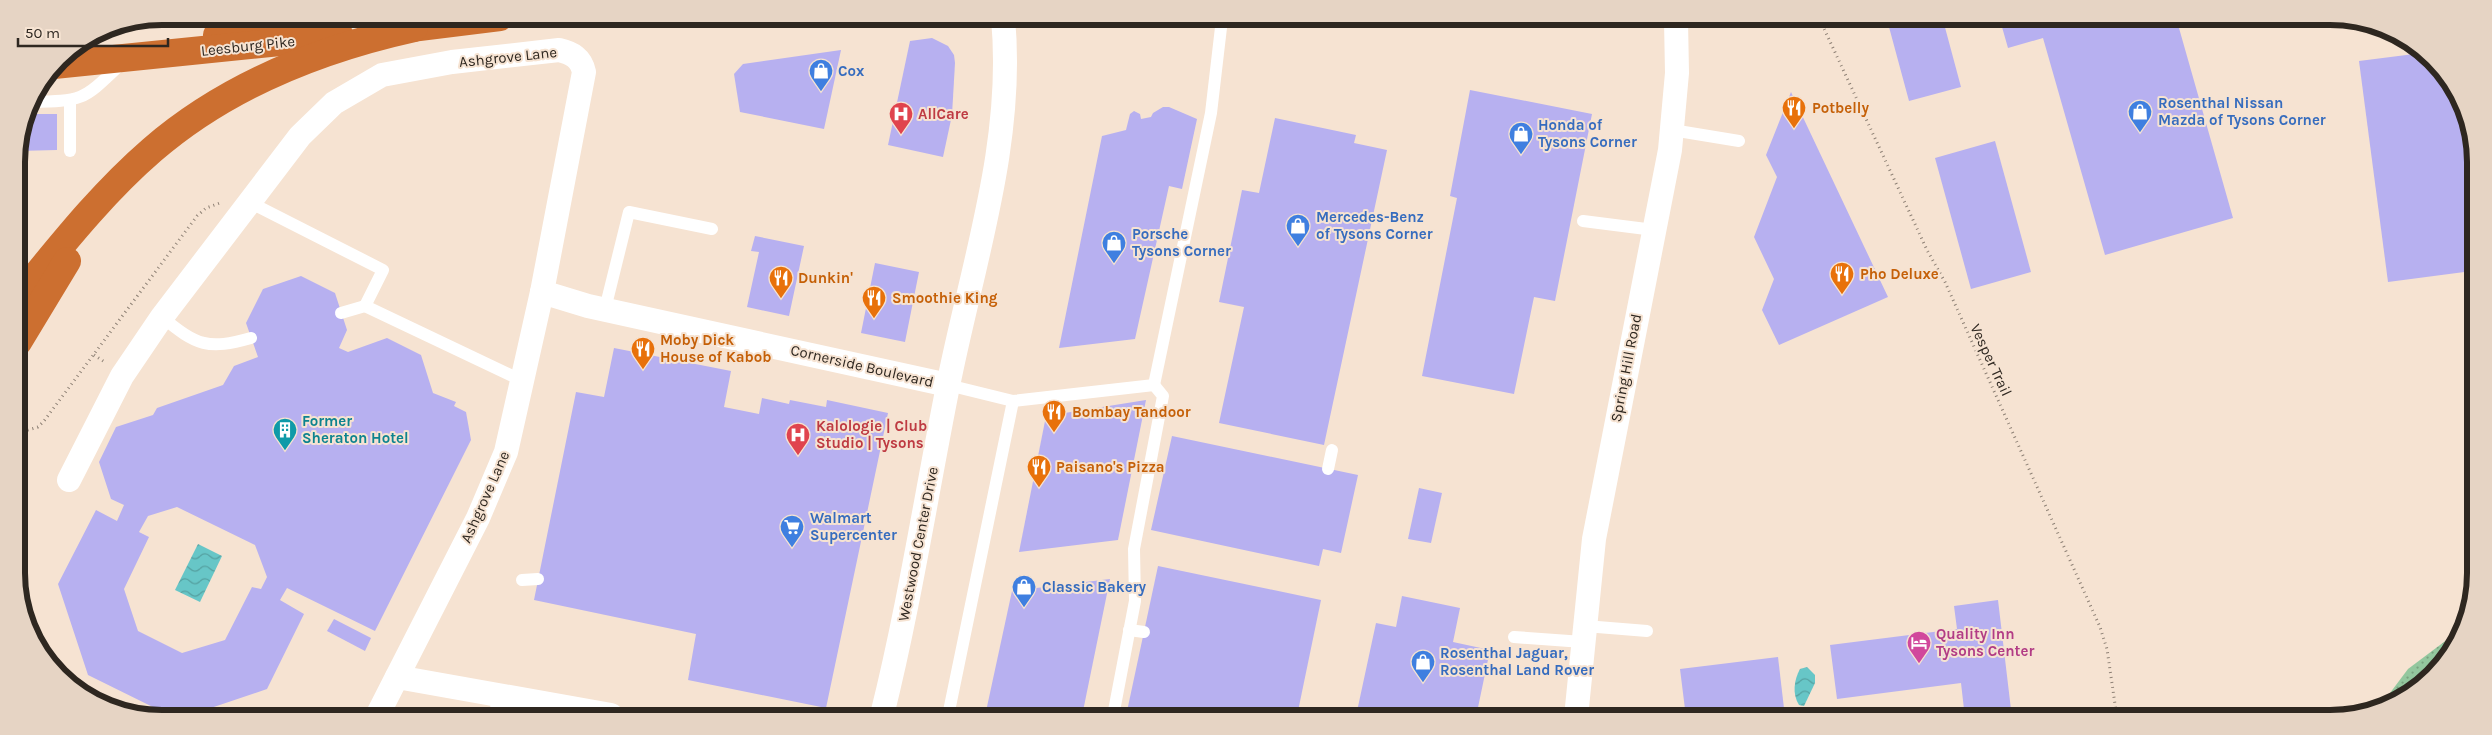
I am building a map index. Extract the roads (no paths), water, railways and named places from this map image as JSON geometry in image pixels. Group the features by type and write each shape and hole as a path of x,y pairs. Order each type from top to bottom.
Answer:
{"highway":[{"path":"126,59 257,25"},
{"name":"Leesburg Pike","path":"66,64 437,25"},
{"path":"25,290 110,191 159,145 210,107 266,76 341,47 414,28"},
{"path":"25,331 110,191"}],"street":[{"name":"Westwood Center Drive","path":"883,710 912,577 948,386 997,158 1005,95 1003,25"},
{"name":"Spring Hill Road","path":"1577,710 1596,529 1672,130 1677,73 1676,25"},
{"name":"Ashgrove Lane","path":"69,480 122,376 162,317 300,136 334,103 382,75 452,62 559,50 576,56 584,72 542,292 506,452 500,470 380,710"},
{"name":"Cornerside Boulevard","path":"542,292 605,309 948,386"},
{"path":"397,677 497,705 554,710"}],"lane":[{"path":"1114,710 1135,601 1134,549 1163,396 1154,384 1211,113 1221,25"},
{"path":"39,102 70,101 89,94 126,59"},
{"path":"70,101 70,151"},
{"path":"1672,130 1739,141"},
{"path":"249,202 383,270 365,306"},
{"path":"605,309 629,212 712,230"},
{"path":"1583,221 1654,230"},
{"path":"341,313 365,306 521,380"},
{"path":"162,317 180,332 208,345 224,346 251,338"},
{"path":"948,386 1013,401 1154,384"},
{"path":"949,710 1013,401"},
{"path":"1328,469 1332,450"},
{"path":"522,580 538,579"},
{"path":"1129,630 1144,632"},
{"path":"1514,638 1647,632"}],"water":[{"path":"198,544 222,556 200,602 175,590"},
{"path":"1807,667 1815,675 1815,683 1804,706 1799,705 1797,701 1795,687 1800,669"}],"place":[{"name":"Cox","path":"821,92"},
{"name":"Potbelly","path":"1794,129"},
{"name":"Rosenthal Nissan Mazda of Tysons Corner","path":"2140,133"},
{"name":"AllCare","path":"901,135"},
{"name":"Honda of Tysons Corner","path":"1521,155"},
{"name":"Mercedes-Benz of Tysons Corner","path":"1298,247"},
{"name":"Porsche Tysons Corner","path":"1114,264"},
{"name":"Pho Deluxe","path":"1842,295"},
{"name":"Dunkin'","path":"781,299"},
{"name":"Smoothie King","path":"874,319"},
{"name":"Moby Dick House of Kabob","path":"643,370"},
{"name":"Bombay Tandoor","path":"1054,433"},
{"name":"Former Sheraton Hotel","path":"285,451"},
{"name":"Kalologie | Club Studio | Tysons","path":"798,456"},
{"name":"Paisano's Pizza","path":"1039,488"},
{"name":"Walmart Supercenter","path":"792,548"},
{"name":"Classic Bakery","path":"1024,608"},
{"name":"Quality Inn Tysons Center","path":"1919,664"},
{"name":"Rosenthal Jaguar, Rosenthal Land Rover","path":"1423,683"}]}
